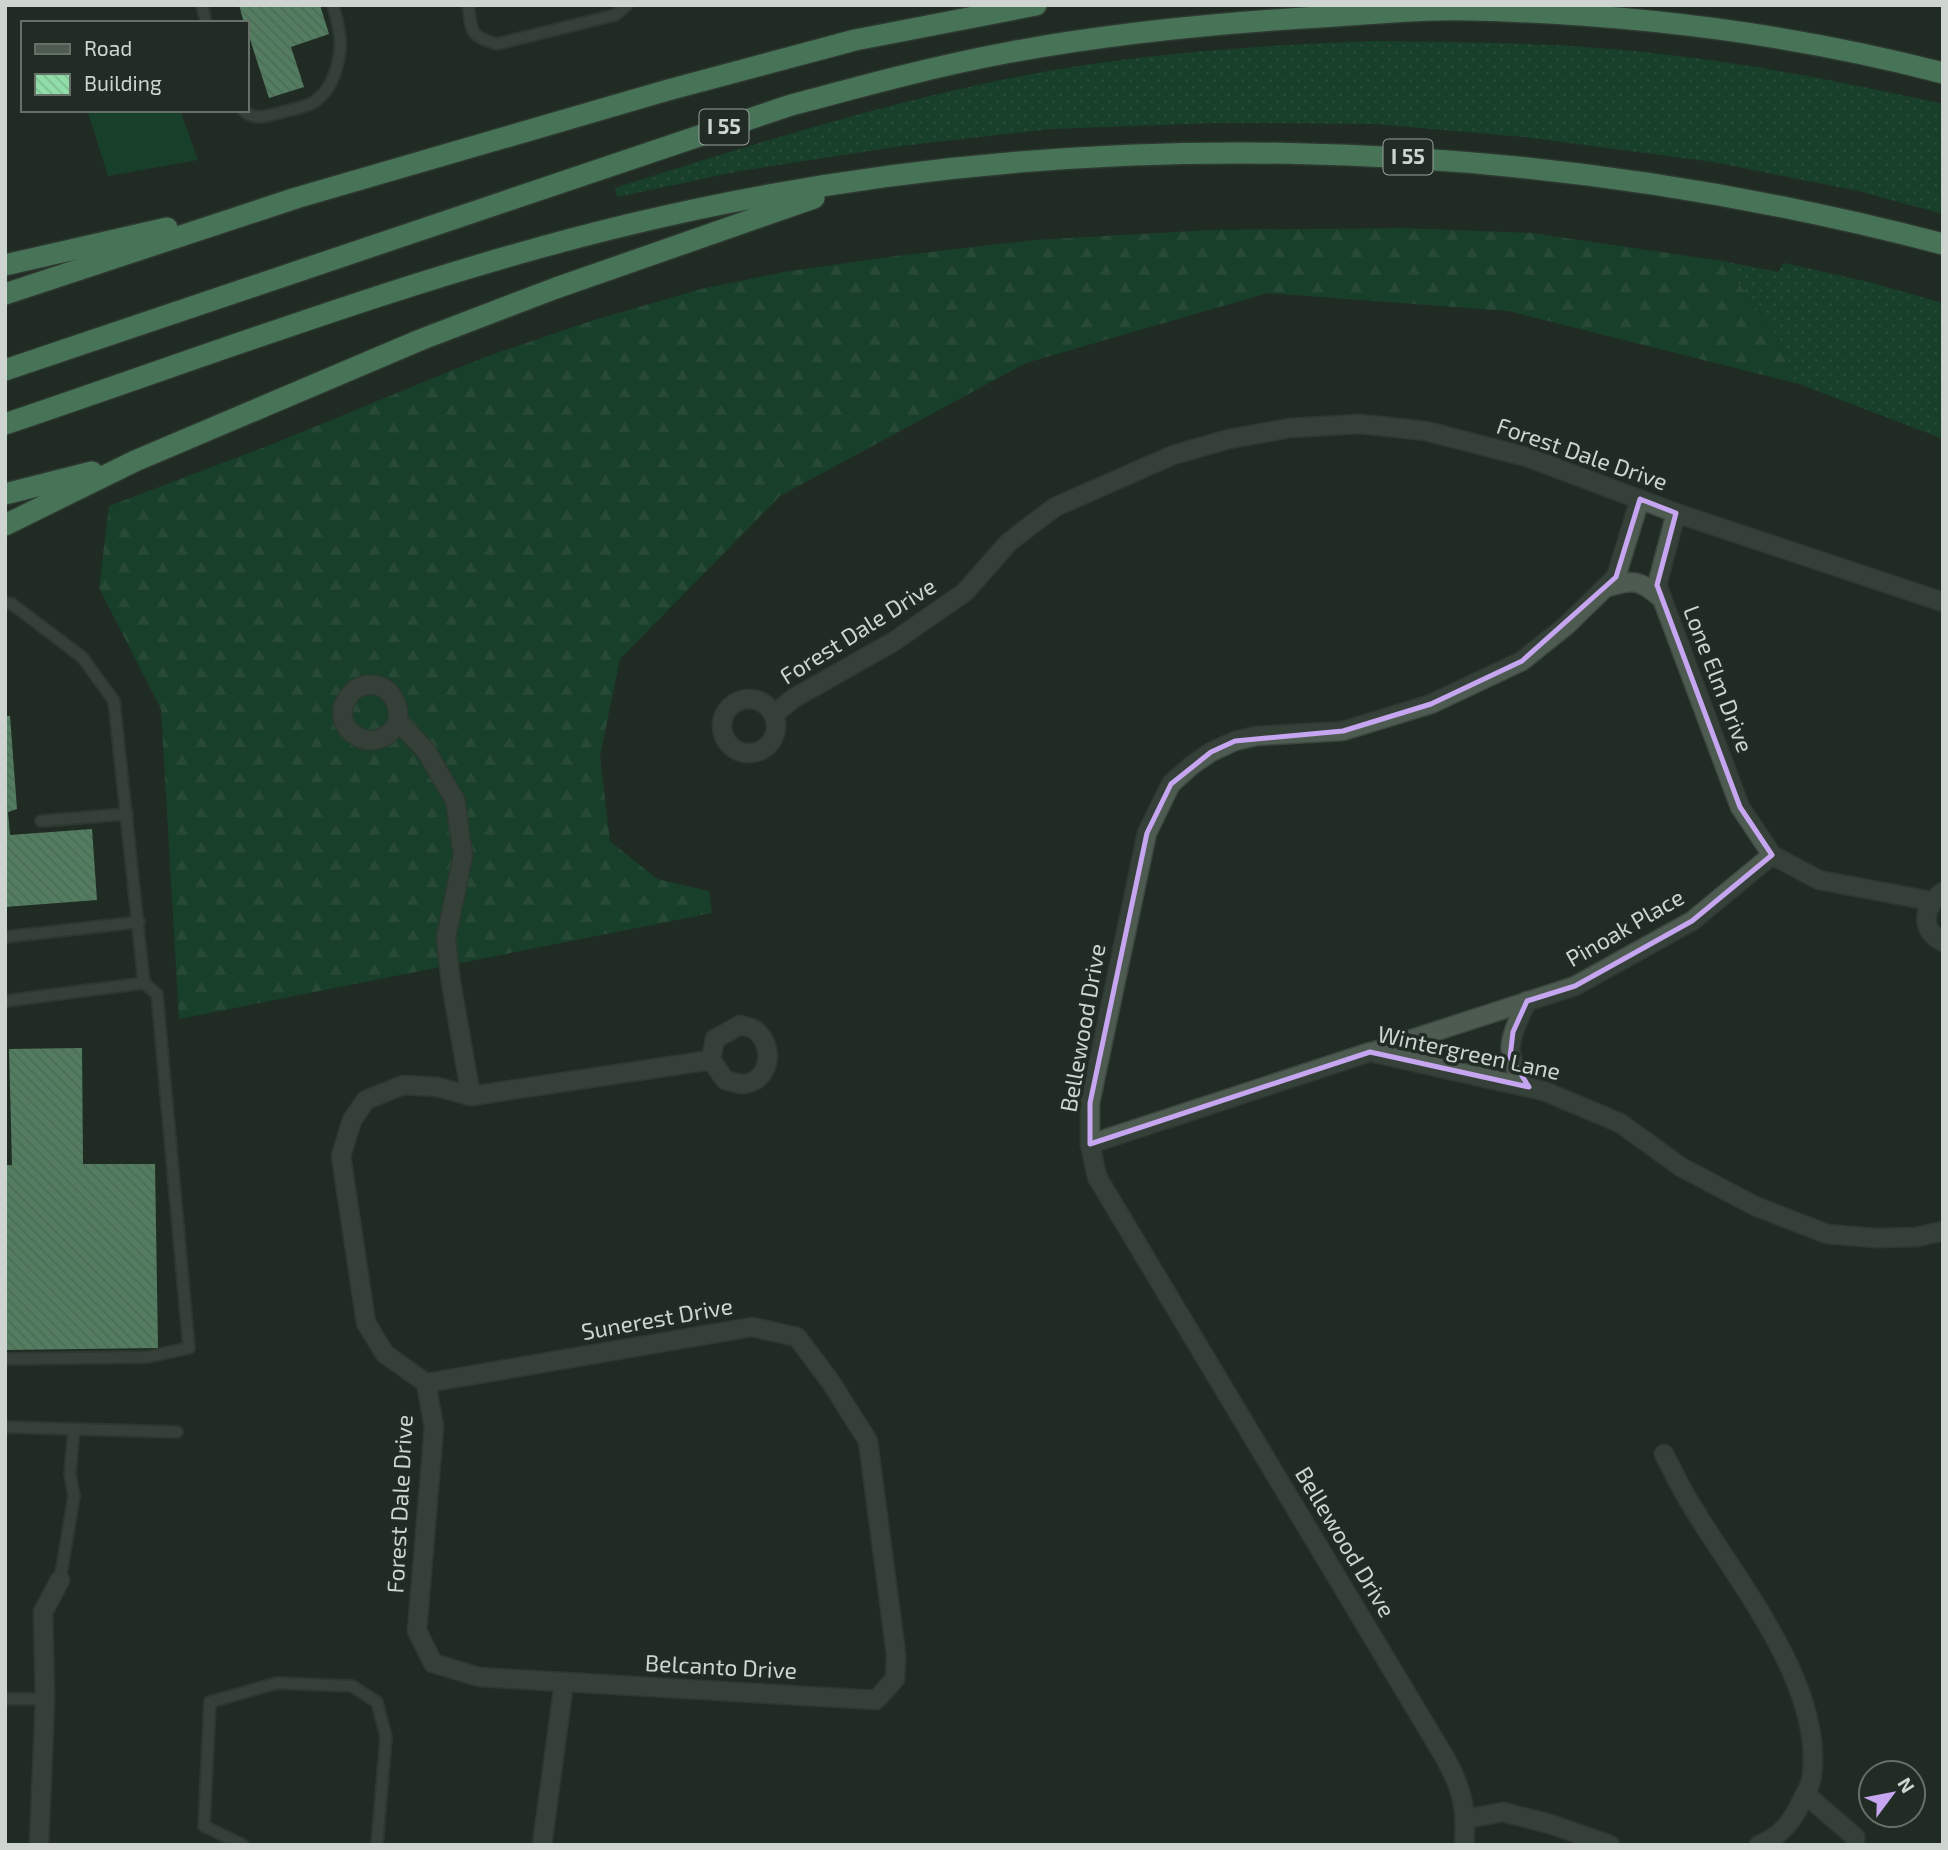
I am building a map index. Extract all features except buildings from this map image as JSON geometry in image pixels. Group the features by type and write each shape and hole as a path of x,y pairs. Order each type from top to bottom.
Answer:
{"highway":[{"path":"5,294 296,198 530,129 766,63 932,24 1036,5"},
{"name":"I 55","path":"5,370 788,106 895,77 1010,52 1146,31 1234,21 1460,7 1696,26 1815,45 1943,73"},
{"name":"I 55","path":"5,424 410,286 522,252 633,223 746,200 866,179 974,166 1089,157 1203,153 1318,153 1423,158 1654,182 1766,202 1943,244"},
{"path":"5,525 135,461 491,312 866,179"},
{"path":"5,265 296,198"},
{"path":"5,495 135,461"}],"street":[{"name":"Forest Dale Drive","path":"773,715 794,698 893,642 965,592 1009,542 1055,507 1173,455 1229,439 1290,428 1360,424 1426,431 1527,457 1676,513 1943,602"},
{"name":"Bellewood Drive","path":"1464,1845 1463,1797 1458,1780 1097,1177 1090,1144 1090,1103 1147,833 1171,785 1201,759 1235,741 1256,736 1343,731 1431,704 1522,661 1567,625 1616,576 1640,499"},
{"name":"Lone Elm Drive","path":"1676,513 1657,585 1740,807 1772,855"},
{"path":"1604,588 1629,581 1647,586 1662,598"},
{"path":"398,721 426,751 455,800 463,855 446,938 471,1096"},
{"path":"1772,855 1819,880 1937,896 1926,911 1926,924 1934,937 1943,942"},
{"name":"Pinoak Place","path":"1370,1052 1575,986 1692,921 1772,855"},
{"path":"1527,1001 1513,1032 1510,1057 1517,1073 1529,1087"},
{"name":"Wintergreen Lane","path":"1090,1144 1370,1052 1545,1091 1620,1123 1693,1173 1755,1206 1827,1234 1876,1238 1917,1237 1943,1231"},
{"name":"Forest Dale Drive","path":"564,1683 480,1677 433,1663 417,1631 434,1427 426,1383 385,1354 366,1323 341,1156 352,1120 366,1100 403,1084 437,1087 471,1096 711,1060"},
{"name":"Sunerest Drive","path":"426,1383 752,1327 797,1337 830,1381 868,1441 897,1654 895,1679 876,1700"},
{"path":"1664,1454 1693,1509 1775,1640 1802,1695 1813,1739 1812,1778 1796,1814 1771,1843"},
{"path":"39,1845 45,1699 43,1612 60,1580"},
{"path":"542,1845 564,1683"},
{"name":"Belcanto Drive","path":"564,1683 876,1700"},
{"path":"1805,1794 1855,1837 1855,1845"},
{"path":"1465,1819 1503,1812 1550,1824 1610,1845"}],"lane":[{"path":"245,112 248,116 259,118 310,104 322,96 330,85 340,50 340,36 333,5"},
{"path":"468,5 472,29 479,39 497,44 615,15 627,5"},
{"path":"5,603 12,604 82,657 114,701 144,983"},
{"path":"41,821 127,814"},
{"path":"5,937 139,922"},
{"path":"5,1001 144,983 157,993 189,1348 147,1357 5,1359"},
{"path":"5,1427 177,1432"},
{"path":"60,1580 75,1496 70,1474 74,1429"},
{"path":"243,1845 204,1826 210,1702 277,1683 352,1686 377,1702 386,1737 377,1845"},
{"path":"5,1699 45,1699"}],"highlighted area":[{"path":"1640,499 1676,513 1657,585 1740,807 1772,855 1692,921 1575,986 1527,1001 1513,1032 1510,1057 1529,1087 1370,1052 1090,1144 1090,1103 1147,833 1171,784 1211,752 1235,741 1343,731 1431,704 1522,661 1616,577"}],"green space":[{"path":"1371,41 1521,44 1653,53 1778,71 1943,104 1943,214 1858,191 1713,162 1524,137 1374,124 1218,123 1052,129 902,146 740,171 617,197 615,188 846,118 1034,73 1178,53"},
{"path":"88,112 181,112 198,160 108,176"},
{"path":"1402,228 1532,233 1722,261 1774,332 1799,384 1508,311 1268,293 1026,363 780,496 620,659 600,756 610,841 657,879 709,891 712,913 179,1019 161,709 99,588 109,506 270,445 485,357 594,320 701,289 784,272 1033,240 1211,230"},
{"path":"1722,261 1778,272 1784,263 1873,283 1943,303 1943,439 1799,384 1774,332"}]}
